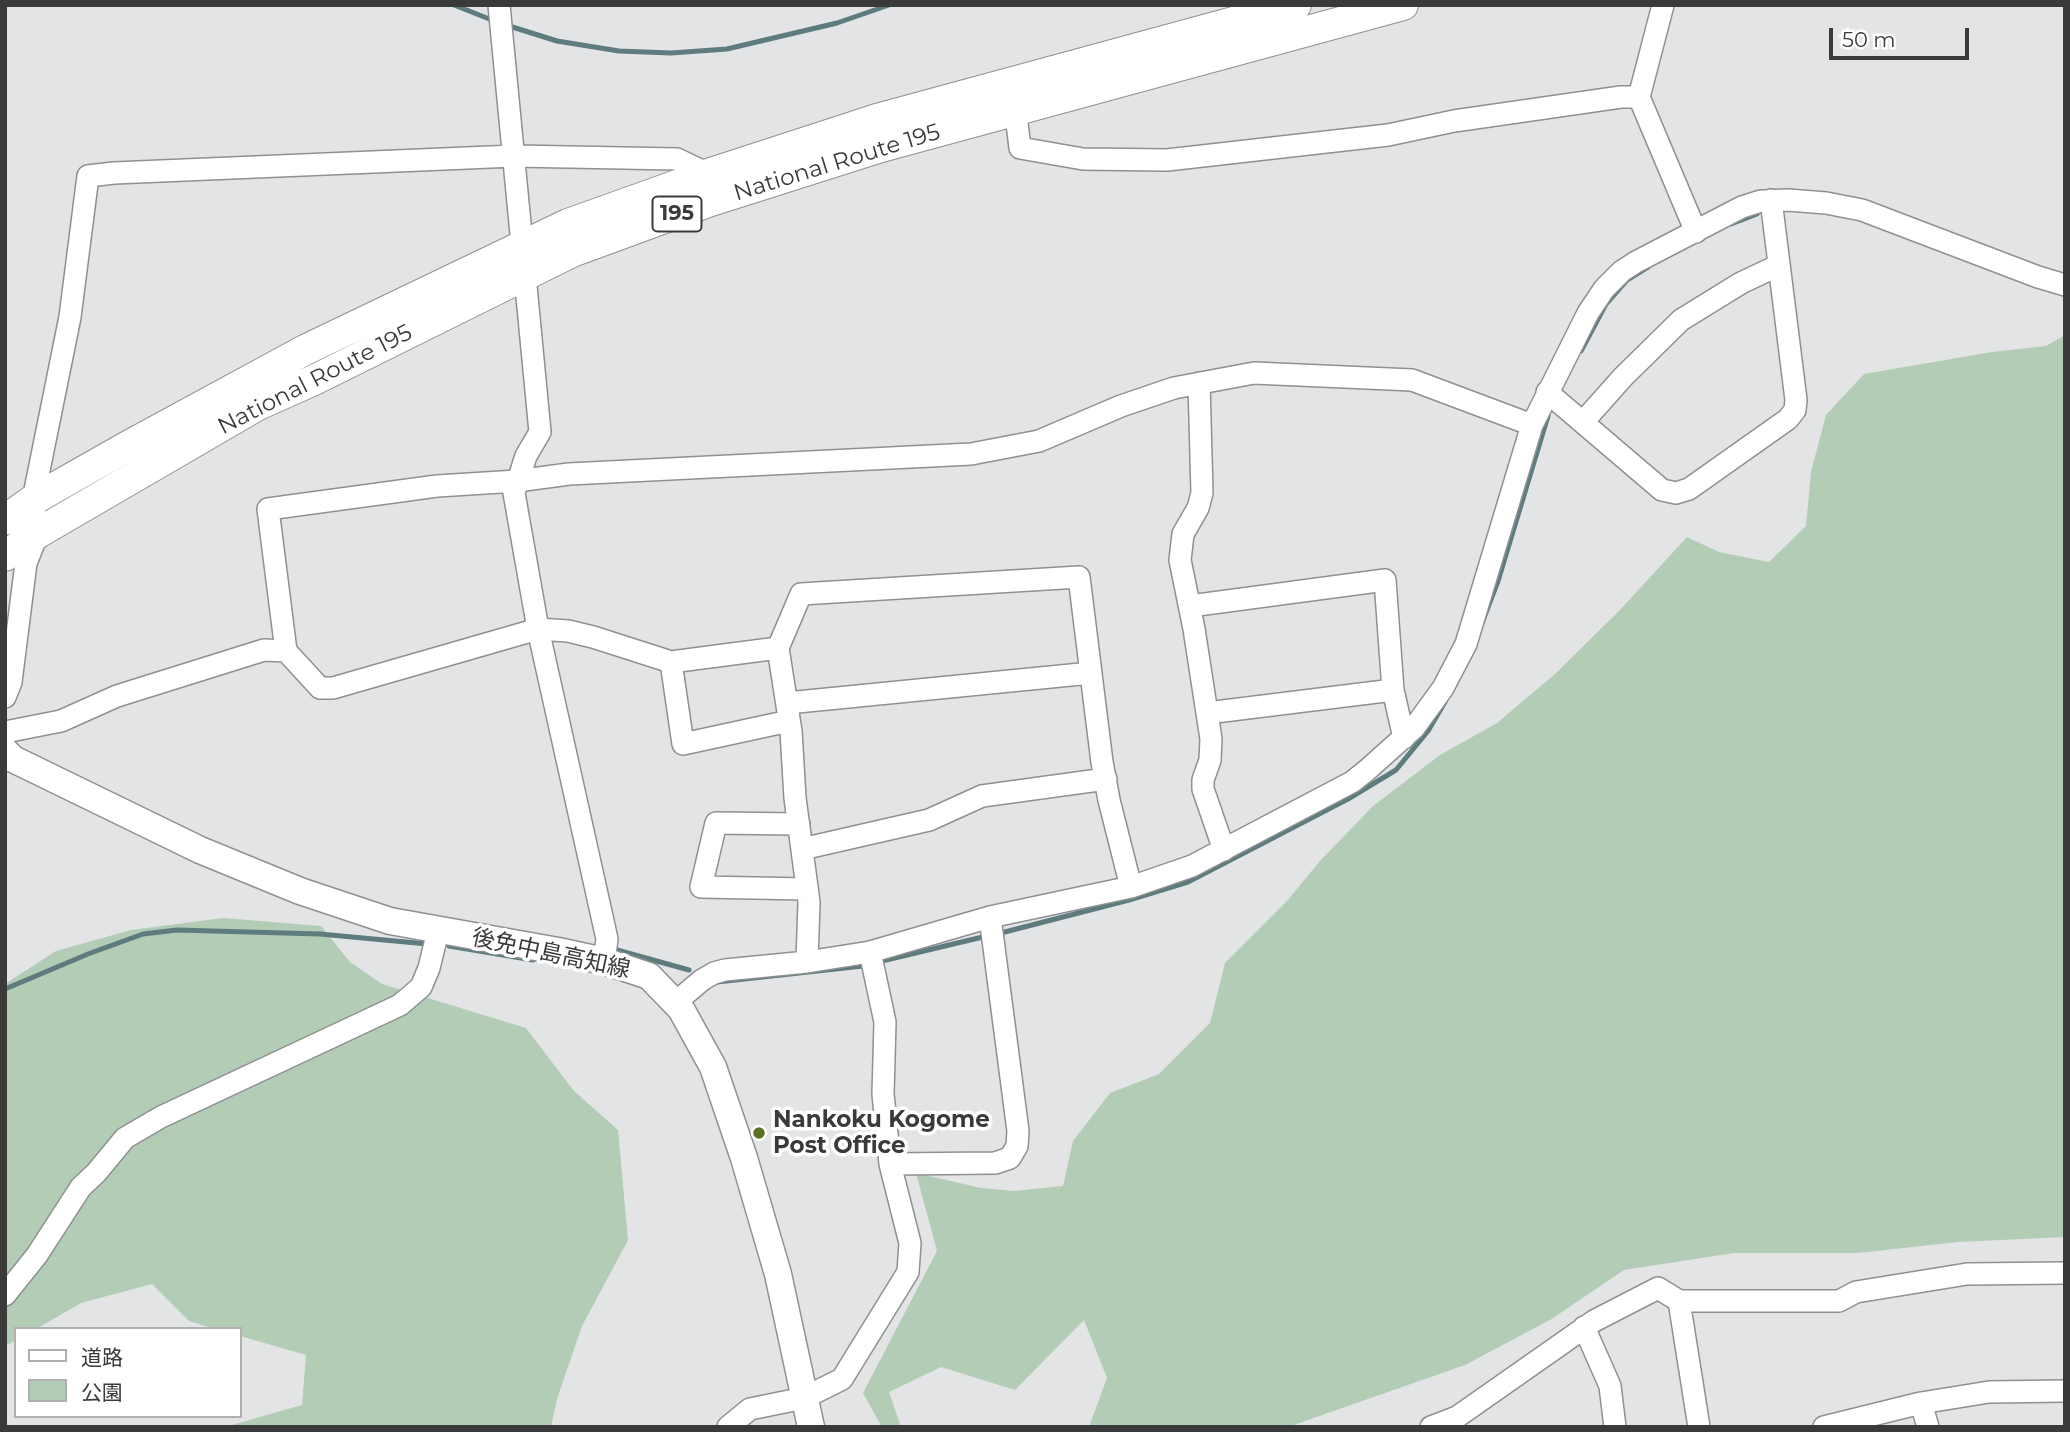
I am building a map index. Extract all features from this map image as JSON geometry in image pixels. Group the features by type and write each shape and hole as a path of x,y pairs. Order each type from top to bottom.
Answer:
{"highway":[{"name":"National Route 195","path":"5,556 38,533 258,405 572,252 711,201 881,147 1013,96 1296,5"},
{"name":"National Route 195","path":"5,520 33,500 305,350 568,224 708,174 877,119 1013,96 1403,5"}],"main road":[{"name":"後免中島高知線","path":"5,751 13,759 200,850 326,900 390,922 558,951 604,961 649,976 676,1002 696,1033 713,1068 744,1158 778,1274 811,1427"}],"street":[{"path":"499,5 540,432 526,456 513,493 538,629 607,939 604,961"},
{"path":"1663,5 1639,97 1696,232"},
{"path":"1013,96 1020,148 1083,159 1167,160 1388,135 1454,121 1621,97 1639,97"},
{"path":"5,697 11,682 26,563 38,533 33,500 70,317 88,176 128,172 513,156 677,159 708,174"},
{"path":"1547,392 1662,490 1676,493 1689,489 1788,419 1795,410 1796,400 1771,200"},
{"path":"676,1002 715,973 870,952 1131,887 1192,866 1352,782 1404,738 1443,688 1466,644 1532,425 1578,331 1604,289 1622,271 1636,262 1742,207 1771,200 1826,203 1862,210 2065,285"},
{"path":"1584,422 1623,377 1681,320 1741,283 1779,265"},
{"path":"778,648 671,662 593,637 568,631 538,629 333,688 320,688 286,651 268,509 437,486 517,481 569,474 971,454 1039,441 1121,406 1199,383 1254,373 1394,377 1412,380 1532,425"},
{"path":"1199,383 1202,493 1198,508 1183,534 1180,551 1212,747 1203,789 1224,850"},
{"path":"807,962 810,927 807,889 788,712 778,648 801,594 1079,577 1106,779 1131,887"},
{"path":"1189,606 1385,580 1393,690 1404,738"},
{"path":"5,732 61,721 117,696 264,650 286,651"},
{"path":"671,662 684,744 788,712 1091,673"},
{"path":"1207,713 1393,690"},
{"path":"802,849 929,820 982,796 1106,779"},
{"path":"799,824 716,823 701,887 807,889"},
{"path":"890,1164 995,1163 1010,1158 1017,1146 1018,1131 991,922"},
{"path":"5,1295 37,1255 81,1187 125,1138 161,1117 400,1005 421,987 429,968 438,931"},
{"path":"729,1427 750,1409 804,1398 842,1379 908,1272 909,1243 890,1164 883,1094 885,1022 870,952"},
{"path":"1432,1427 1457,1418 1584,1327 1658,1288 1679,1301 1839,1301 1856,1292 1967,1274 2065,1273"},
{"path":"1679,1301 1699,1427"},
{"path":"1584,1327 1610,1386 1615,1427"},
{"path":"1839,1425 1921,1403 1989,1392 2065,1391"},
{"path":"1921,1403 1928,1427"}],"green space":[{"path":"2065,335 2065,1237 1958,1242 1858,1253 1734,1253 1624,1270 1550,1320 1465,1365 1288,1427 1089,1427 1107,1378 1084,1320 1015,1390 941,1367 889,1392 901,1427 882,1427 863,1393 937,1251 916,1173 981,1188 1014,1191 1063,1186 1073,1141 1110,1093 1159,1074 1210,1023 1225,963 1287,901 1320,861 1373,806 1440,755 1497,723 1555,674 1619,611 1687,537 1719,552 1769,562 1806,526 1811,472 1826,415 1864,374 1992,352 2046,346"},
{"path":"223,918 321,926 350,962 382,984 526,1028 574,1091 618,1130 628,1240 582,1326 557,1399 551,1427 225,1427 302,1405 306,1355 242,1337 242,1327 208,1327 189,1321 152,1284 81,1303 39,1327 14,1327 14,1341 5,1346 5,984 56,951 131,930"}],"waterway":[{"path":"454,5 497,22"},
{"path":"506,25 557,41 619,51 671,53 727,49 837,23 889,5"},
{"path":"1731,224 1757,214"},
{"path":"1581,351 1606,304 1627,280 1648,267"},
{"path":"1482,623 1498,581 1548,416"},
{"path":"997,934 1188,882 1348,799 1396,770 1428,731 1445,702"},
{"path":"5,989 143,934 177,930 320,934 427,944"},
{"path":"882,961 987,936"},
{"path":"449,946 533,960"},
{"path":"617,950 689,970"},
{"path":"717,982 863,966"}],"place":[{"name":"Nankoku Kogome Post Office","path":"759,1133"}]}
